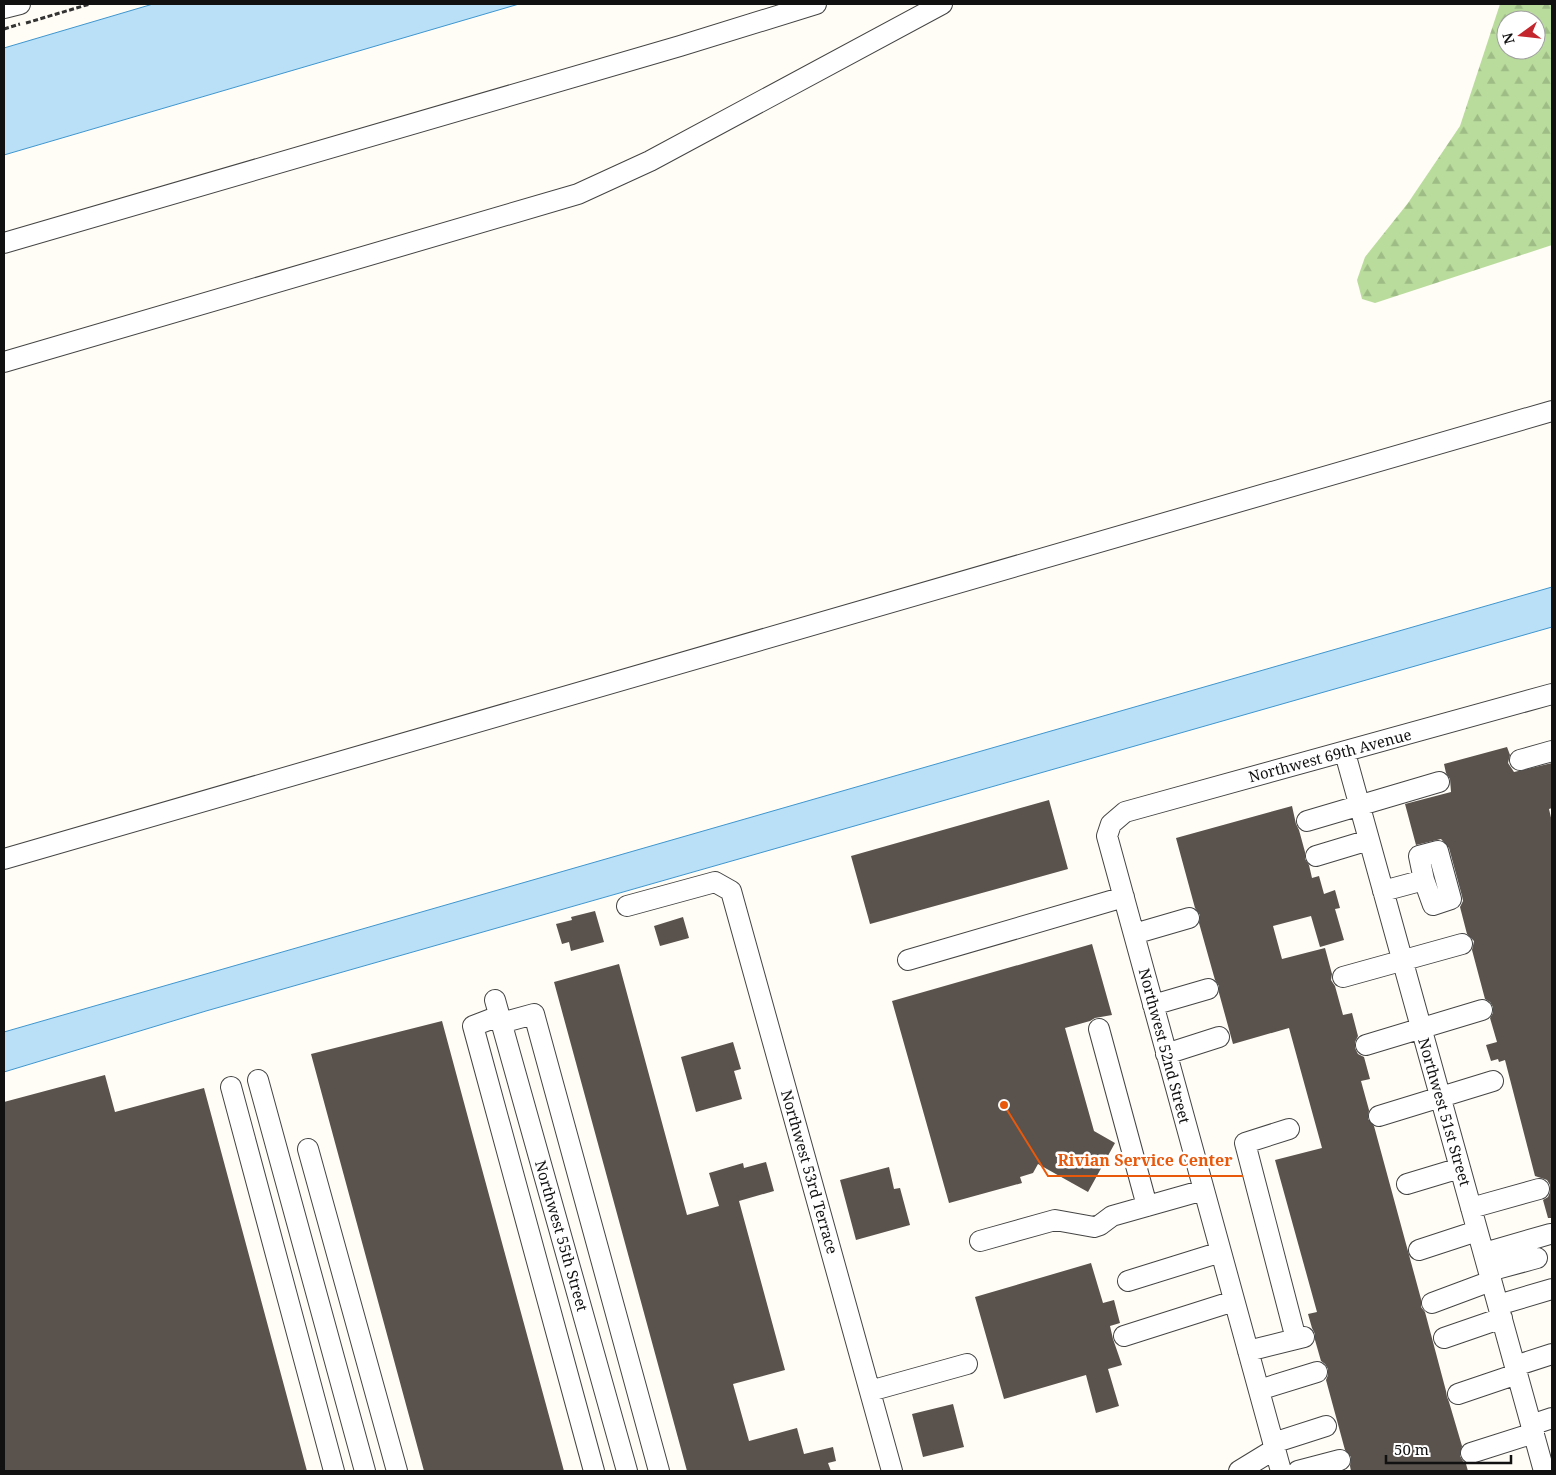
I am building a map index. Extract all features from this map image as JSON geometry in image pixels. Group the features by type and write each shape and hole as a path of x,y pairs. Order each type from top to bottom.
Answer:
{"street":[{"path":"4,8 20,4"},
{"path":"4,243 816,4"},
{"path":"4,362 578,194 650,161 942,4"},
{"path":"4,859 1552,411"},
{"name":"Northwest 69th Avenue","path":"1111,824 1125,812 1552,694"},
{"name":"Northwest 51st Street","path":"1345,752 1544,1471"},
{"path":"1520,760 1552,752"},
{"path":"1307,821 1438,782"},
{"name":"Northwest 52nd Street","path":"1111,824 1107,836 1281,1471"},
{"path":"1316,856 1369,840"},
{"path":"1383,891 1424,880"},
{"name":"Northwest 53rd Terrace","path":"627,906 715,882 731,890 892,1471"},
{"path":"908,960 1124,897"},
{"path":"1134,934 1189,918"},
{"path":"1343,977 1462,944"},
{"path":"1153,1005 1208,989"},
{"path":"1366,1045 1482,1010"},
{"path":"594,1471 473,1026 499,1013 534,1014 658,1471"},
{"name":"Northwest 55th Street","path":"499,1013 627,1471"},
{"path":"1099,1029 1146,1206"},
{"path":"1166,1054 1219,1037"},
{"path":"258,1080 365,1471"},
{"path":"1379,1116 1493,1081"},
{"path":"231,1087 334,1471"},
{"path":"1248,1352 1300,1338 1244,1143 1289,1129"},
{"path":"308,1149 397,1471"},
{"path":"1407,1184 1460,1168"},
{"path":"1471,1208 1539,1189"},
{"path":"980,1241 1054,1220 1094,1227 1112,1216 1204,1190"},
{"path":"1419,1250 1478,1231"},
{"path":"1432,1303 1550,1234"},
{"path":"1128,1281 1221,1252"},
{"path":"1488,1269 1537,1258"},
{"path":"1444,1338 1500,1311 1552,1290"},
{"path":"1124,1336 1234,1300"},
{"path":"1458,1394 1552,1354"},
{"path":"870,1391 967,1364"},
{"path":"1259,1390 1317,1372"},
{"path":"1471,1453 1533,1429 1552,1418"},
{"path":"1239,1471 1274,1446 1326,1426"},
{"path":"1298,1471 1340,1460"}],"path":[{"path":"4,29 90,4"}],"green space":[{"path":"1500,4 1552,4 1552,245 1375,303 1362,299 1357,280 1365,257 1408,203 1460,126 1496,16 1496,60 1546,60 1546,10 1498,10"}],"water":[{"path":"153,4 519,4 4,155 4,48"},
{"path":"1552,587 1552,627 206,1011 4,1072 4,1032"}],"building":[{"path":"1507,747 1510,755 1508,763 1514,772 1552,763 1552,808 1549,809 1552,822 1552,1218 1548,1218 1543,1200 1548,1197 1550,1185 1547,1180 1535,1176 1505,1060 1499,1062 1498,1059 1491,1061 1486,1045 1497,1042 1490,1018 1493,1013 1493,1007 1485,999 1472,950 1474,941 1467,934 1460,907 1463,901 1462,896 1449,848 1441,839 1416,845 1405,804 1451,792 1450,779 1444,764"},
{"path":"1049,800 1068,869 870,924 851,856"},
{"path":"1292,806 1305,852 1305,859 1309,865 1312,878 1319,876 1324,894 1335,890 1340,908 1335,909 1344,940 1320,947 1311,916 1273,926 1282,959 1325,948 1332,974 1331,980 1335,986 1343,1015 1352,1013 1358,1036 1355,1048 1358,1054 1364,1057 1370,1079 1361,1081 1369,1110 1368,1119 1374,1126 1421,1299 1421,1307 1425,1312 1462,1446 1460,1456 1466,1464 1468,1471 1351,1471 1351,1457 1345,1450 1326,1380 1328,1369 1321,1361 1308,1314 1317,1312 1275,1160 1322,1148 1289,1028 1233,1044 1219,993 1219,986 1215,980 1199,923 1200,915 1195,908 1176,838"},
{"path":"595,911 604,942 571,951 569,942 562,944 556,924 572,920 571,917"},
{"path":"683,917 689,938 660,946 654,926"},
{"path":"1092,944 1112,1015 1095,1018 1065,1028 1094,1131 1115,1143 1088,1192 1038,1164 1033,1173 1020,1177 1022,1183 949,1203 892,1001"},
{"path":"619,964 687,1215 719,1206 709,1173 743,1163 744,1168 766,1162 774,1191 739,1201 785,1370 733,1384 749,1441 797,1428 804,1454 833,1447 836,1461 828,1463 831,1471 687,1471 554,982"},
{"path":"442,1021 564,1471 424,1471 311,1054"},
{"path":"733,1042 741,1069 734,1071 742,1099 696,1112 681,1057"},
{"path":"105,1075 115,1112 204,1088 307,1471 4,1471 4,1102"},
{"path":"889,1167 894,1189 900,1188 910,1225 856,1240 840,1180"},
{"path":"1091,1263 1103,1303 1114,1300 1120,1323 1110,1326 1122,1365 1108,1369 1119,1406 1096,1413 1086,1375 1004,1399 975,1297"},
{"path":"953,1404 964,1447 923,1457 912,1414"}],"place":[{"name":"Rivian Service Center","path":"1004,1105"}]}
